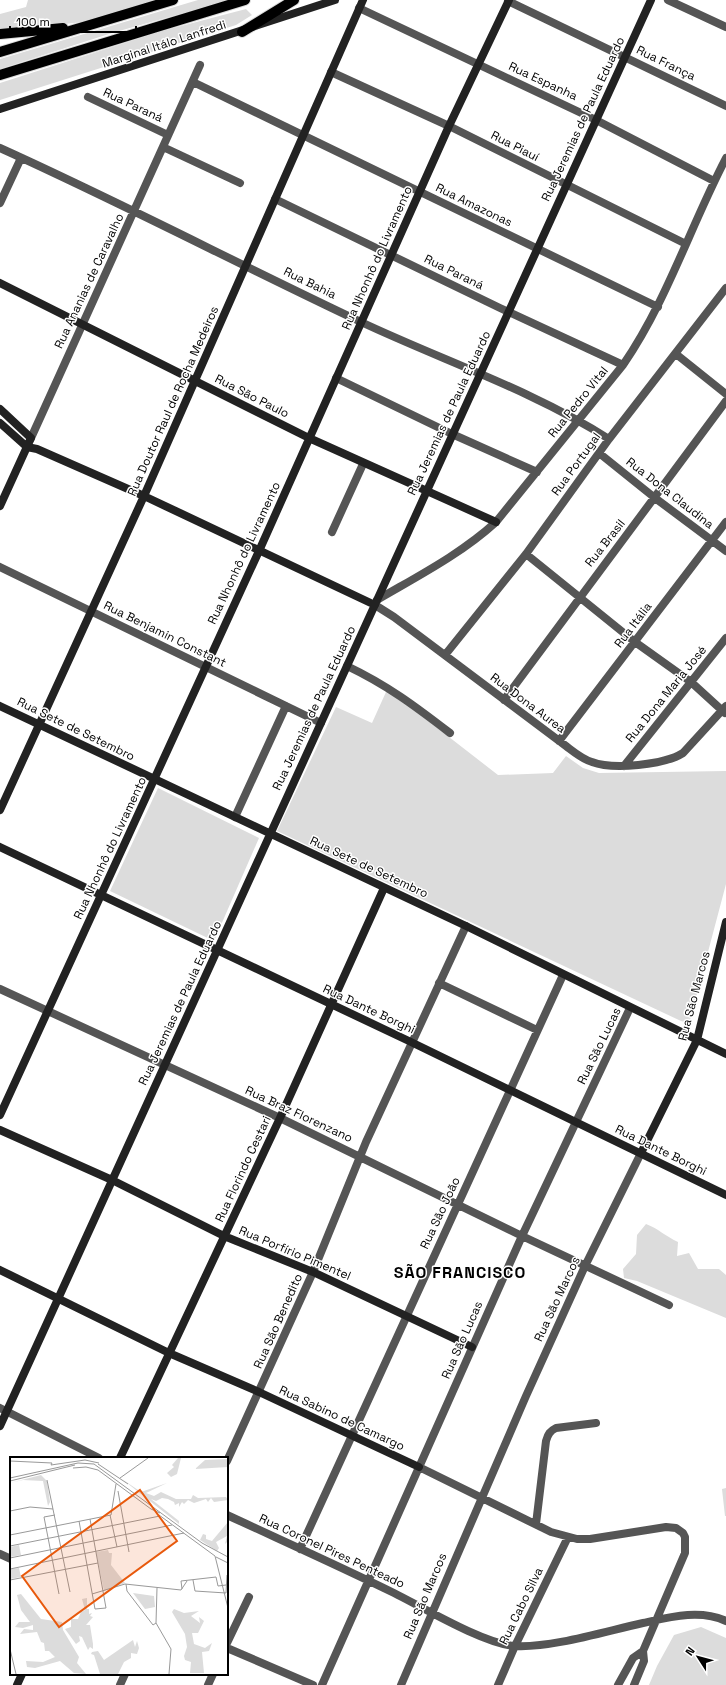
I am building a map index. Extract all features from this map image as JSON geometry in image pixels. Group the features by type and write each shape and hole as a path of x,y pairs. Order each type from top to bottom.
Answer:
{"main road":[{"path":"0,52 81,26 172,0"},
{"path":"0,76 245,0"},
{"path":"242,32 294,0"},
{"path":"0,34 81,26"}],"street":[{"name":"Marginal Itálo Lanfredi","path":"0,109 242,32 336,0"},
{"name":"Rua França","path":"508,0 726,106"},
{"name":"Rua Nhonhô do Livramento","path":"0,1116 259,551 419,192 508,0"},
{"name":"Rua Jeremias de Paula Eduardo","path":"0,1426 3,1410 58,1299 650,0"},
{"path":"668,0 726,27"},
{"name":"Rua Espanha","path":"361,4 478,64 596,120 714,181"},
{"name":"Rua Doutor Raul de Rocha Medeiros","path":"0,810 144,496 361,4"},
{"name":"Rua Ananias de Caravalho","path":"0,506 200,65"},
{"name":"Rua Piauí","path":"331,72 449,126 686,244"},
{"name":"Rua Amazonas","path":"193,82 658,307"},
{"name":"Rua Paraná","path":"88,96 168,135"},
{"path":"163,147 240,183"},
{"name":"Rua Bahia","path":"0,148 362,322 480,373 579,420 610,438"},
{"path":"0,203 21,158"},
{"name":"Rua Pedro Vital","path":"376,602 461,550 481,536 496,522 623,365 641,339 658,307 714,181 726,158"},
{"name":"Rua Paraná","path":"275,200 508,312 623,365"},
{"name":"Rua São Paulo","path":"0,283 309,438 363,464 496,522"},
{"name":"Rua Portugal","path":"445,655 526,554 610,438 726,288"},
{"path":"676,354 726,394"},
{"path":"336,378 452,434 537,472"},
{"name":"Rua Brasil","path":"504,700 726,401"},
{"path":"0,409 31,438"},
{"path":"0,423 27,447 38,449 144,496 259,551 376,602"},
{"name":"Rua Dona Claudina","path":"599,453 655,498 726,550"},
{"path":"332,532 363,464"},
{"name":"Rua Itália","path":"559,741 726,522"},
{"path":"526,554 635,642 691,682 725,710"},
{"name":"Rua Benjamin Constant","path":"0,567 321,723"},
{"name":"Rua Dona Aurea","path":"376,602 559,741 592,763 624,766 669,760 683,753 725,710"},
{"name":"Rua Dona Maria José","path":"624,766 726,638"},
{"path":"347,666 396,692 450,733"},
{"name":"Rua Sete de Setembro","path":"0,706 466,926 726,1054"},
{"path":"235,817 286,706"},
{"name":"Rua Dante Borghi","path":"0,848 411,1042 726,1194"},
{"name":"Rua Florindo Cestari","path":"120,1457 280,1118 384,888"},
{"name":"Rua São Marcos","path":"401,1685 431,1612 585,1266 697,1040 726,922"},
{"name":"Rua São Benedito","path":"228,1460 313,1272 360,1156 411,1042 466,926"},
{"name":"Rua São João","path":"300,1549 563,975"},
{"path":"439,983 537,1030"},
{"name":"Rua Braz Florenzano","path":"0,989 280,1118 522,1236 669,1305"},
{"name":"Rua São Lucas","path":"322,1685 522,1236 630,1008"},
{"name":"Rua Porfírio Pimentel","path":"0,1130 112,1180 224,1236 313,1272 472,1347"},
{"name":"Rua Sabino de Camargo","path":"0,1270 169,1353 259,1392 536,1524 568,1537 590,1539 666,1527 676,1528 683,1532 685,1543 682,1562 656,1620"},
{"path":"3,1410 97,1457"},
{"path":"536,1524 548,1435 556,1428 596,1423"},
{"name":"Rua Coronel Pires Penteado","path":"228,1515 369,1581 490,1640 515,1646 550,1643 677,1616 699,1615 726,1621"},
{"name":"Rua Cabo Silva","path":"498,1685 515,1646 568,1537"},
{"path":"0,1554 10,1559"},
{"path":"228,1641 248,1597"},
{"path":"634,1685 644,1661 643,1651 656,1620"},
{"path":"228,1648 313,1685"},
{"path":"618,1685 633,1658 643,1651"},
{"path":"17,1685 22,1675"},
{"path":"120,1685 125,1675"},
{"path":"208,1685 213,1675"}],"shaded area":[{"path":"28,0 157,0 83,22 0,31 0,14 26,7"},
{"path":"198,0 230,0 112,33 0,69 0,59"},
{"path":"246,9 252,15 236,25 0,100 0,83 162,31"},
{"path":"386,692 391,692 498,775 553,773 566,756 583,768 599,773 726,771 726,884 690,1020 685,1022 681,1021 277,831 336,707 372,723"},
{"path":"158,788 259,838 214,941 110,891"},
{"path":"646,1224 678,1242 677,1256 689,1253 698,1269 719,1269 726,1275 726,1318 637,1281 624,1278 623,1269 636,1254 637,1235"},
{"path":"726,1488 726,1516 725,1516 722,1489"},
{"path":"701,1627 726,1638 726,1685 649,1685 657,1666 674,1635"}],"district":[{"name":"SÃO FRANCISCO","path":"460,1272"}]}
